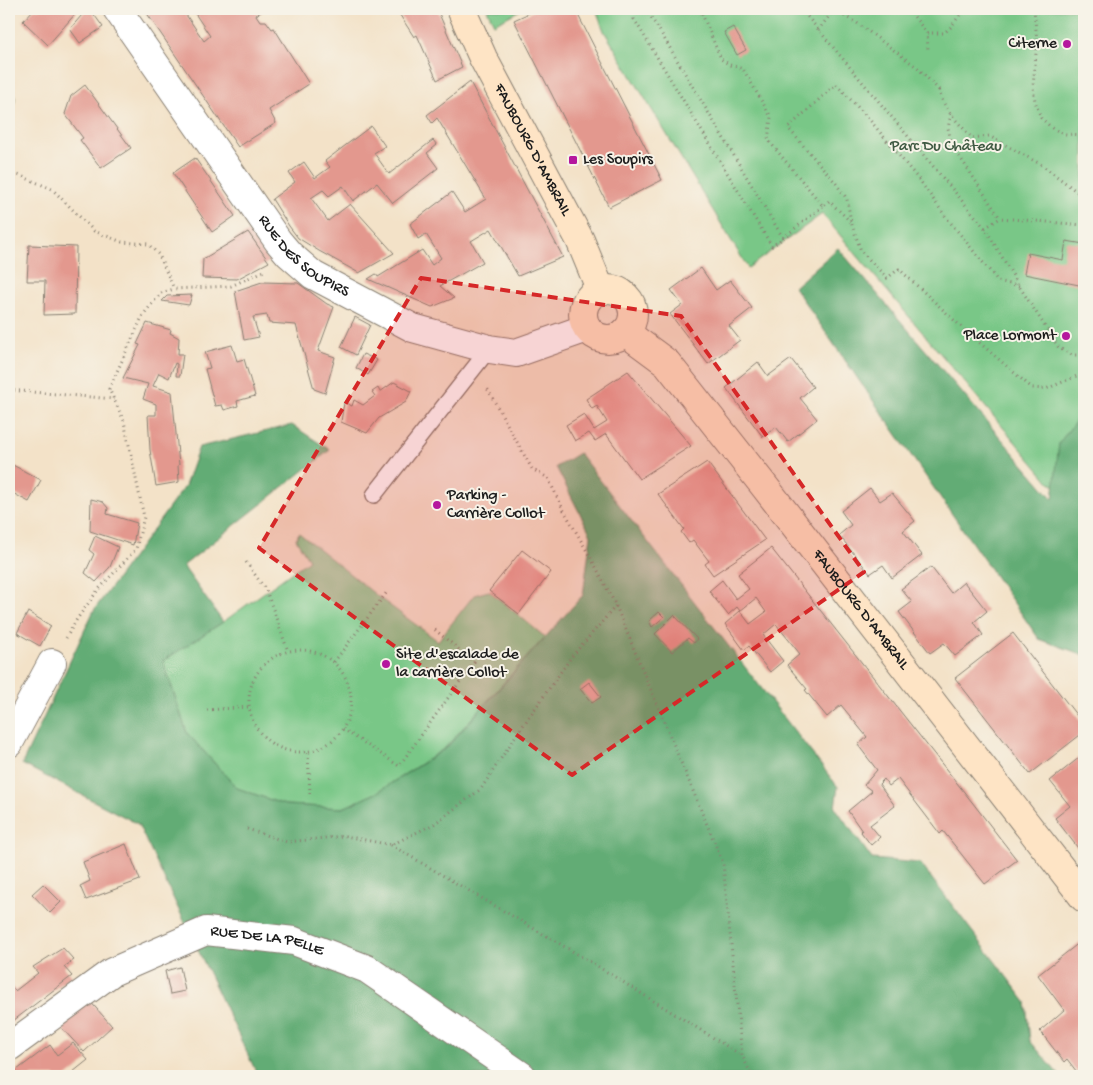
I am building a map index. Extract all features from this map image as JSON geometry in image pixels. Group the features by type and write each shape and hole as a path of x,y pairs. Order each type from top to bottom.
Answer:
{"main road":[{"name":"FAUBOURG D'AMBRAIL","path":"461,9 483,58 580,240 601,291"},
{"path":"601,291 616,291 624,295 631,306 630,325 618,337 601,338 587,328 583,317 587,301 593,294 601,291"},
{"name":"FAUBOURG D'AMBRAIL","path":"625,332 667,363 1084,898"}],"street":[{"name":"RUE DES SOUPIRS","path":"117,9 278,241 289,254 313,275 413,328 482,358 516,353 587,328"},
{"path":"9,743 52,663"},
{"name":"RUE DE LA PELLE","path":"9,1047 112,972 206,930 294,942 367,968 522,1076"}],"lane":[{"path":"374,495 482,358"}],"path":[{"path":"636,9 634,19 772,246 829,201 851,222"},
{"path":"645,9 783,238"},
{"path":"700,9 721,59 743,69 770,117 768,140 823,206"},
{"path":"801,9 985,228 1019,286 1060,348 1072,355 1083,355 1084,364"},
{"path":"908,9 912,11 927,33 928,50"},
{"path":"927,33 944,33 951,28 964,9"},
{"path":"1034,9 1037,41 1032,87 1041,118 1052,128 1064,134 1084,136"},
{"path":"818,30 831,14 837,12 857,23 918,68 940,88 940,96 951,114 972,138 989,136 1042,165 1084,196"},
{"path":"1019,286 998,281 875,126 836,84 788,128 835,182 847,199 851,222 861,251 887,278 899,269 966,332 1032,388 1046,389 1084,373"},
{"path":"951,114 948,128 952,145 1000,218"},
{"path":"9,172 52,189 94,231 122,242 148,244 159,255 174,289"},
{"path":"985,228 1000,218 1084,225"},
{"path":"52,663 98,590 136,549 144,517 124,421 110,389 143,315 161,293 174,289 231,286 271,268"},
{"path":"482,358 532,469 548,478 616,606 724,863 742,1055 752,1076"},
{"path":"9,390 114,399"},
{"path":"246,562 266,590 288,650"},
{"path":"334,662 387,592"},
{"path":"391,845 434,824 481,789 515,736 572,656 616,606"},
{"path":"343,729 400,766 474,662 434,629"},
{"path":"288,650 313,651 334,662 348,682 351,700 350,715 343,729 329,744 308,752 288,752 267,741 254,726 248,707 250,688 258,670 270,658 288,650"},
{"path":"207,710 248,707"},
{"path":"308,752 310,794"},
{"path":"247,829 288,842 345,836 391,845 589,961 742,1055"}],"highlighted area":[{"path":"421,278 681,316 864,572 572,775 259,548"}],"green space":[{"path":"487,9 522,9 494,24"},
{"name":"Parc Du Château","path":"596,9 1084,9 1084,505 1050,483 822,214 748,268 604,31"},
{"path":"9,92 15,97 9,165"},
{"path":"838,248 1053,499 1059,443 1084,410 1084,655 1039,639 794,287"},
{"path":"292,425 330,450 183,566 223,622 163,661 187,733 237,788 285,805 343,808 376,793 446,748 583,595 591,535 556,467 579,453 838,787 835,807 872,859 920,863 1026,1002 1030,1041 1060,1076 258,1076 138,824 22,764 94,610 185,486 199,447"},
{"path":"299,533 381,599 438,641 474,595 489,591 545,637 445,748 376,793 343,808 285,805 237,788 187,733 163,660 223,622 309,560 296,539"}],"building":[{"path":"34,9 73,9 77,12 48,45 23,21"},
{"path":"87,9 90,9 103,27 80,43 70,29"},
{"path":"144,9 182,9 204,41 210,36 192,9 266,9 256,15 260,21 266,21 272,29 274,28 309,84 269,110 276,123 238,147"},
{"path":"396,9 437,9 462,67 437,80 417,35 414,37"},
{"path":"538,9 575,9 662,180 609,207 514,20"},
{"path":"733,27 746,50 737,55 724,32"},
{"path":"470,82 563,257 518,276 491,229 471,241 483,262 440,286 454,298 432,307 368,279 376,274 378,277 422,250 432,265 441,258 426,234 418,239 410,224 452,192 465,212 486,199 437,118 432,123 427,115"},
{"path":"85,85 131,148 101,168 80,140 83,138 65,114 71,96"},
{"path":"371,126 385,146 374,153 389,174 433,140 437,145 427,153 438,168 393,203 377,183 353,201 343,186 329,196 323,190 311,198 328,221 350,204 394,253 359,273 298,238 272,199 295,182 289,173 304,162 315,178 330,167 325,161"},
{"path":"195,158 235,216 212,232 173,173"},
{"path":"248,232 269,262 237,279 202,278 203,259"},
{"path":"1066,241 1084,244 1082,264 1084,264 1084,286 1024,274 1028,253 1063,260"},
{"path":"29,245 76,247 75,314 44,315 45,281 27,281"},
{"path":"701,268 716,290 730,280 752,308 729,326 740,340 708,364 670,314 682,305 671,290"},
{"path":"262,282 298,283 334,307 318,351 335,357 325,393 314,389 296,325 269,323 267,315 253,317 259,337 244,340 235,291"},
{"path":"192,295 189,305 162,301 167,296"},
{"path":"355,317 370,325 356,355 341,347"},
{"path":"147,323 171,330 170,333 179,338 178,354 183,354 180,376 176,376 177,364 175,363 169,378 159,373 153,386 172,392 179,465 179,482 156,486 150,450 148,415 156,415 156,404 143,399 148,384 123,378 140,345 137,344"},
{"path":"232,345 237,361 244,359 255,396 237,401 238,406 224,410 222,405 215,406 205,369 210,368 205,352"},
{"path":"363,354 377,360 368,375 356,368"},
{"path":"791,359 813,387 800,398 817,419 788,442 776,427 763,437 726,388 758,362 768,376"},
{"path":"628,371 691,446 639,479 606,434 595,441 589,433 575,441 566,425 584,414 594,430 607,422 597,406 592,409 586,399"},
{"path":"394,382 411,391 406,402 379,418 367,433 341,422 344,402 352,406 354,400 363,405 375,396 372,392 378,388 380,392"},
{"path":"707,462 765,540 713,575 705,564 709,561 693,540 689,543 681,532 684,529 658,494"},
{"path":"9,463 41,480 29,502 9,491"},
{"path":"870,488 880,501 892,493 915,521 903,531 922,555 892,578 883,565 870,574 839,535 851,525 841,511"},
{"path":"91,499 103,502 108,508 107,514 137,523 133,545 90,531"},
{"path":"95,536 118,547 110,567 96,582 85,573 94,554 89,550"},
{"path":"771,548 1017,860 985,884 943,831 940,834 898,779 889,786 884,779 879,784 895,806 870,825 880,837 871,845 848,811 872,791 864,785 877,770 858,745 867,737 841,705 827,717 805,690 807,689 787,665 800,654 776,624 763,635 783,661 770,672 749,646 744,650 725,624 740,611 737,607 728,615 709,591 722,580 736,599 749,589 738,574","holes":["756,598 766,612 750,624 740,611"]},
{"path":"522,550 551,572 519,614 489,591"},
{"path":"931,567 951,593 964,582 987,611 974,622 983,635 955,656 944,643 930,653 899,612 912,602 901,589"},
{"path":"28,612 51,626 40,646 17,633"},
{"path":"659,612 664,617 652,627 649,621"},
{"path":"674,615 697,639 694,643 688,638 672,652 655,634"},
{"path":"1013,633 1084,725 1084,732 1030,774 955,678"},
{"path":"589,682 601,697 592,703 580,689"},
{"path":"1080,757 1084,762 1084,856 1055,818 1070,806 1050,781"},
{"path":"126,844 140,880 86,900 80,886 90,881 83,862"},
{"path":"43,884 61,902 50,913 32,894"},
{"path":"1080,942 1084,947 1084,1076 1080,1076 1067,1059 1064,1062 1040,1031 1064,1010 1038,975"},
{"path":"63,948 74,960 64,967 72,976 9,1024 9,988 11,986 15,991 38,973 33,967"},
{"path":"180,967 185,991 170,994 165,971"},
{"path":"88,999 112,1026 84,1052 59,1025"},
{"path":"73,1043 88,1060 68,1076 9,1076 50,1045 57,1055"}],"place":[{"name":"Citerne","path":"1067,44"},
{"name":"Les Soupirs","path":"573,160"},
{"name":"Place Lormont","path":"1066,336"},
{"name":"Parking - Carrière Collot","path":"437,505"},
{"name":"Site d'escalade de la carrière Collot","path":"386,664"}]}
